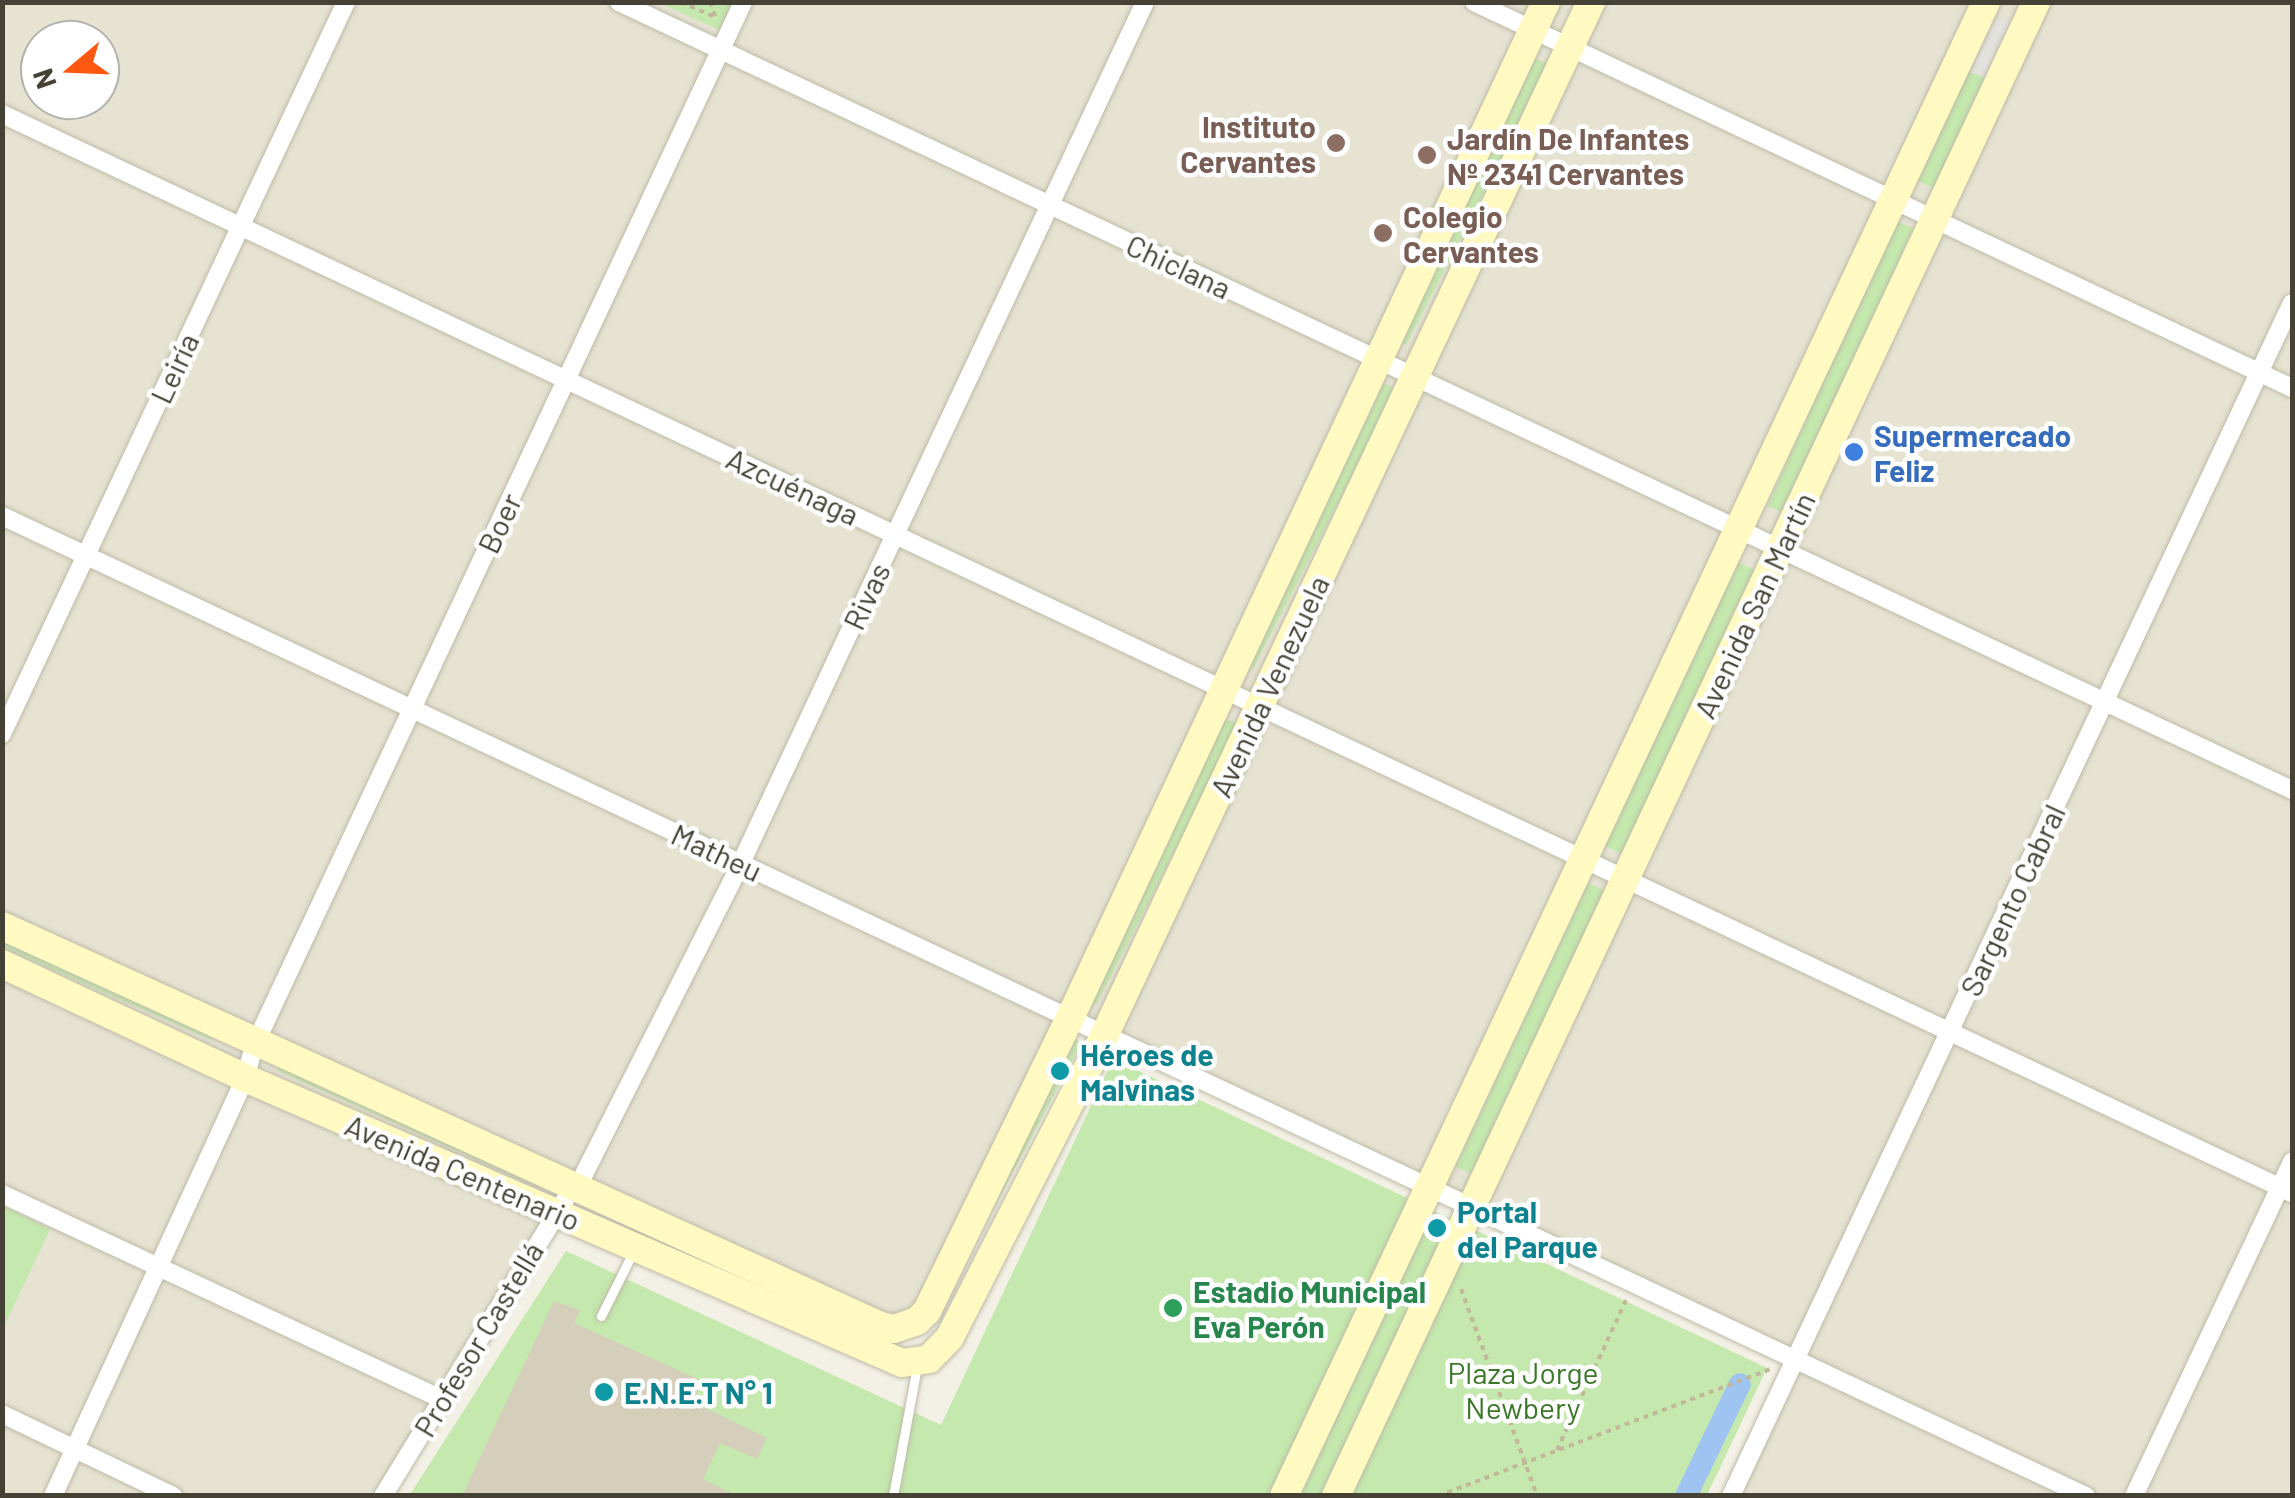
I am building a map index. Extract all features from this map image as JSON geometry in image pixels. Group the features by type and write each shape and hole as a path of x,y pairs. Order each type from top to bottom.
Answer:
{"street":[{"name":"Leiría","path":"2,734 346,2"},
{"name":"Chiclana","path":"619,2 2292,790"},
{"name":"Boer","path":"53,1496 244,1078 255,1044 743,2"},
{"name":"Rivas","path":"565,1199 741,863 1146,2"},
{"path":"1474,2 2292,388"},
{"name":"Avenida Venezuela","path":"907,1327 927,1311 1070,1018 1546,2"},
{"name":"Avenida Venezuela","path":"924,1360 950,1337 1105,1034 1591,2"},
{"name":"Avenida San Martín","path":"1284,1495 1986,2"},
{"name":"Avenida San Martín","path":"1336,1496 2036,2"},
{"name":"Azcuénaga","path":"2,114 2286,1190"},
{"name":"Sargento Cabral","path":"1732,1496 2292,304"},
{"name":"Matheu","path":"2,516 2086,1496"},
{"name":"Avenida Centenario","path":"2,926 255,1044 565,1199 636,1246 902,1362 924,1360"},
{"name":"Avenida Centenario","path":"2,964 244,1078 565,1199 649,1219 881,1326 907,1327"},
{"path":"2134,1496 2286,1190 2292,1161"},
{"path":"2,1194 443,1400"},
{"name":"Profesor Castellá","path":"383,1496 565,1199"},
{"path":"907,1327 924,1360"},
{"path":"2,1414 173,1496"}],"lane":[{"path":"601,1316 649,1219"},
{"path":"893,1496 924,1360"}],"path":[{"path":"680,2 716,19"},
{"path":"1449,1255 1537,1496"},
{"path":"1556,1450 1634,1283"},
{"path":"1438,1496 1796,1359"}],"shaded area":[{"path":"3,3 2292,3 2292,1495 1731,1495 1796,1360 1070,1018 907,1327 578,1186 383,1495 3,1496"},
{"path":"1994,16 2012,24 1988,79 1970,71"}],"green space":[{"path":"659,3 738,3 724,32"},
{"path":"1531,56 1549,65 1406,345 1388,336"},
{"path":"1969,71 1986,79 1935,189 1918,181"},
{"path":"1895,220 1913,228 1786,514 1768,506"},
{"path":"1378,380 1396,389 1254,668 1236,659"},
{"path":"1737,562 1754,570 1622,854 1605,846"},
{"path":"1221,716 1239,725 1097,1004 1079,995"},
{"path":"1588,883 1605,891 1473,1175 1456,1167"},
{"path":"3,940 213,1034 210,1040 2,947"},
{"path":"1065,1034 1082,1043 935,1319 918,1310"},
{"name":"Plaza Jorge Newbery","path":"1113,1059 1767,1368 1707,1495 409,1496 566,1251 941,1425"},
{"path":"279,1065 532,1178 530,1183 277,1070"},
{"path":"3,1206 50,1229 3,1329"}],"building":[{"name":"E.N.E.T N° 1","path":"554,1301 580,1310 574,1323 702,1381 693,1402 767,1438 757,1459 720,1443 703,1479 737,1496 462,1496"}],"waterway":[{"path":"1686,1496 1740,1384"}],"place":[{"name":"Instituto Cervantes","path":"1336,143"},
{"name":"Jardín De Infantes Nº 2341 Cervantes","path":"1427,155"},
{"name":"Colegio Cervantes","path":"1383,233"},
{"name":"Supermercado Feliz","path":"1854,452"},
{"name":"Héroes de Malvinas","path":"1060,1071"},
{"name":"Portal del Parque","path":"1437,1228"},
{"name":"Estadio Municipal Eva Perón","path":"1173,1308"},
{"name":"E.N.E.T N° 1","path":"604,1392"}]}
